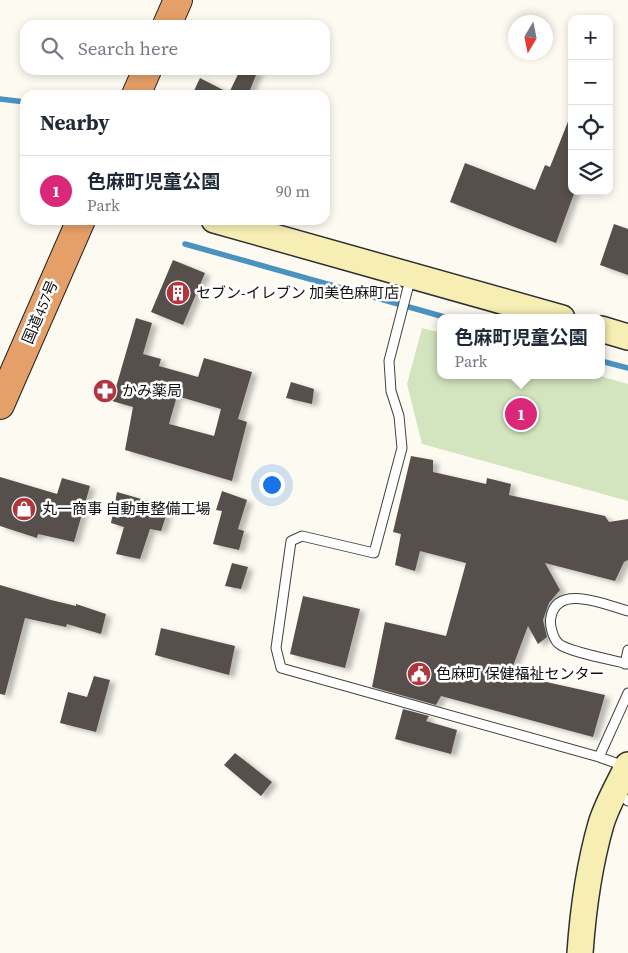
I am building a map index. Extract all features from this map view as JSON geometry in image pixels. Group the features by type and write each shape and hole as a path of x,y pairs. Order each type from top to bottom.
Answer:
{"highway":[{"path":"169,20 178,0"},
{"path":"138,90 145,75"},
{"name":"国道457号","path":"0,405 78,225"}],"street":[{"path":"229,225 409,285 543,314"},
{"path":"605,330 628,337"},
{"path":"580,953 582,922 591,868 602,822 622,796 627,766"}],"lane":[{"path":"409,285 389,360 391,391 400,416 402,448 374,553 302,536 290,542 276,648 281,668 627,766"},
{"path":"628,611 570,597 560,601 554,608 550,618 552,631 558,643 572,649 626,664 628,650"},
{"path":"598,757 628,694"}],"green space":[{"path":"422,328 437,332 437,379 605,378 628,384 628,501 422,444 407,384"}],"building":[{"path":"238,75 256,75 250,90 230,90"},
{"path":"200,78 223,90 194,90"},
{"path":"568,122 568,195 574,195 556,243 450,202 465,163 535,190 545,165 550,167"},
{"path":"614,224 628,229 628,275 600,265"},
{"name":"セブン-イレブン 加美色麻町店","path":"173,260 205,273 183,325 151,312"},
{"path":"136,318 152,323 143,354 161,359 159,366 198,377 204,358 252,372 238,419 247,422 232,481 125,450 133,407 112,401","holes":["177,396 221,409 214,436 169,424"]},
{"path":"291,382 314,389 312,404 286,398"},
{"path":"411,456 433,460 433,472 486,484 487,478 511,484 509,495 605,516 609,522 628,519 628,560 624,562 615,581 545,563 560,590 549,603 543,620 547,637 538,644 528,626 510,674 605,695 593,737 441,696 436,705 372,687 385,622 446,636 466,563 420,551 415,571 395,565 401,534 393,532"},
{"path":"0,477 57,494 62,478 90,486 74,542 38,534 37,538 0,526"},
{"path":"222,491 247,500 238,529 244,531 239,550 213,544 222,511 216,510"},
{"path":"117,492 169,507 161,531 150,529 140,559 116,554 124,527 111,523"},
{"path":"232,563 248,567 241,589 225,586"},
{"path":"0,585 51,600 76,606 76,604 106,614 101,634 67,624 66,627 25,618 5,695 0,694"},
{"path":"303,596 360,609 345,668 290,654"},
{"path":"161,628 235,646 229,675 155,655"},
{"path":"94,676 110,680 96,732 60,723 68,692 87,697"},
{"path":"403,709 429,716 426,721 457,730 451,754 395,739"},
{"path":"235,753 272,782 261,796 224,765"}],"waterway":[{"path":"0,99 20,101"},
{"path":"185,244 437,315"},
{"path":"605,362 628,368"}],"place":[{"name":"セブン-イレブン 加美色麻町店","path":"178,293"},
{"name":"かみ薬局","path":"105,391"},
{"name":"色麻町児童公園","path":"521,414"},
{"name":"丸一商事 自動車整備工場","path":"24,509"},
{"name":"色麻町 保健福祉センター","path":"419,674"}]}
